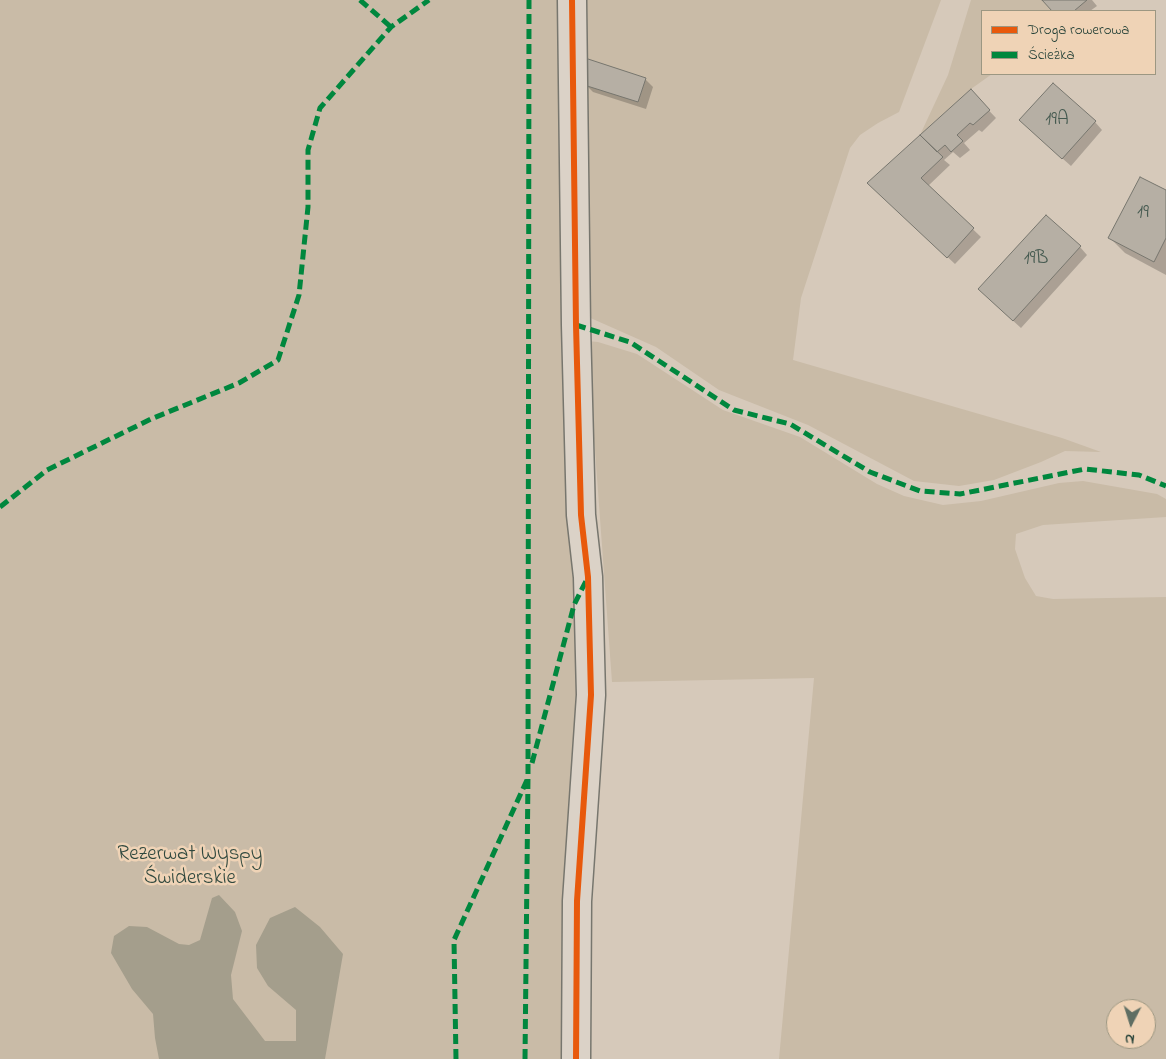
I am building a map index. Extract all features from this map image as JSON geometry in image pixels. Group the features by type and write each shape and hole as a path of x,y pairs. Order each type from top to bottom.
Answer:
{"street":[{"path":"572,0 576,335 582,515 588,577 591,694 577,901 576,1059"}],"green space":[{"name":"Rezerwat Wyspy Świderskie","path":"0,0 565,0 580,632 563,1059 0,1059"},
{"path":"585,0 941,0 899,112 860,135 850,148 801,298 793,360 1062,438 1101,452 1065,451 994,480 959,486 914,481 808,425 719,390 656,347 586,316"},
{"path":"971,0 1042,0 1051,10 981,10 981,75 991,75 971,89 920,135 948,75"},
{"path":"587,341 598,342 637,354 723,410 800,437 877,484 904,496 943,505 981,501 1059,483 1083,481 1157,494 1166,499 1166,517 1043,525 1016,534 1015,549 1025,578 1036,596 1053,599 1166,597 1166,1059 779,1059 814,678 612,682"}],"shaded area":[{"path":"219,895 235,912 242,931 231,975 233,999 265,1041 296,1041 296,1010 268,986 257,968 256,945 270,918 295,907 320,927 343,954 325,1059 159,1059 153,1014 132,989 111,953 114,936 129,926 147,927 179,944 189,945 200,940 212,898"}],"building":[{"path":"1042,0 1087,0 1075,10 1051,10"},
{"path":"585,58 646,78 638,102 584,85"},
{"path":"1053,83 1096,121 1062,159 1019,120"},
{"path":"971,89 990,110 973,125 970,123 957,135 963,141 951,152 945,145 937,152 920,135"},
{"path":"920,135 943,157 921,178 974,228 947,258 867,183"},
{"path":"1140,177 1166,190 1166,238 1154,262 1108,238"},
{"path":"1046,215 1081,246 1013,321 978,289"}],"marked path":[{"path":"360,0 391,27"},
{"path":"0,507 47,470 151,419 239,383 278,360 299,295 308,207 308,150 320,108 391,27 429,0"},
{"path":"525,1059 528,776 529,0"},
{"path":"576,325 630,342 734,410 790,424 870,472 920,491 960,494 1085,469 1139,475 1166,486"},
{"path":"532,763 574,605 586,581"},
{"path":"456,1059 454,940 527,780"}],"cycle path":[{"path":"572,0 576,325 581,515 588,577 591,695 577,901 576,1059"}]}
